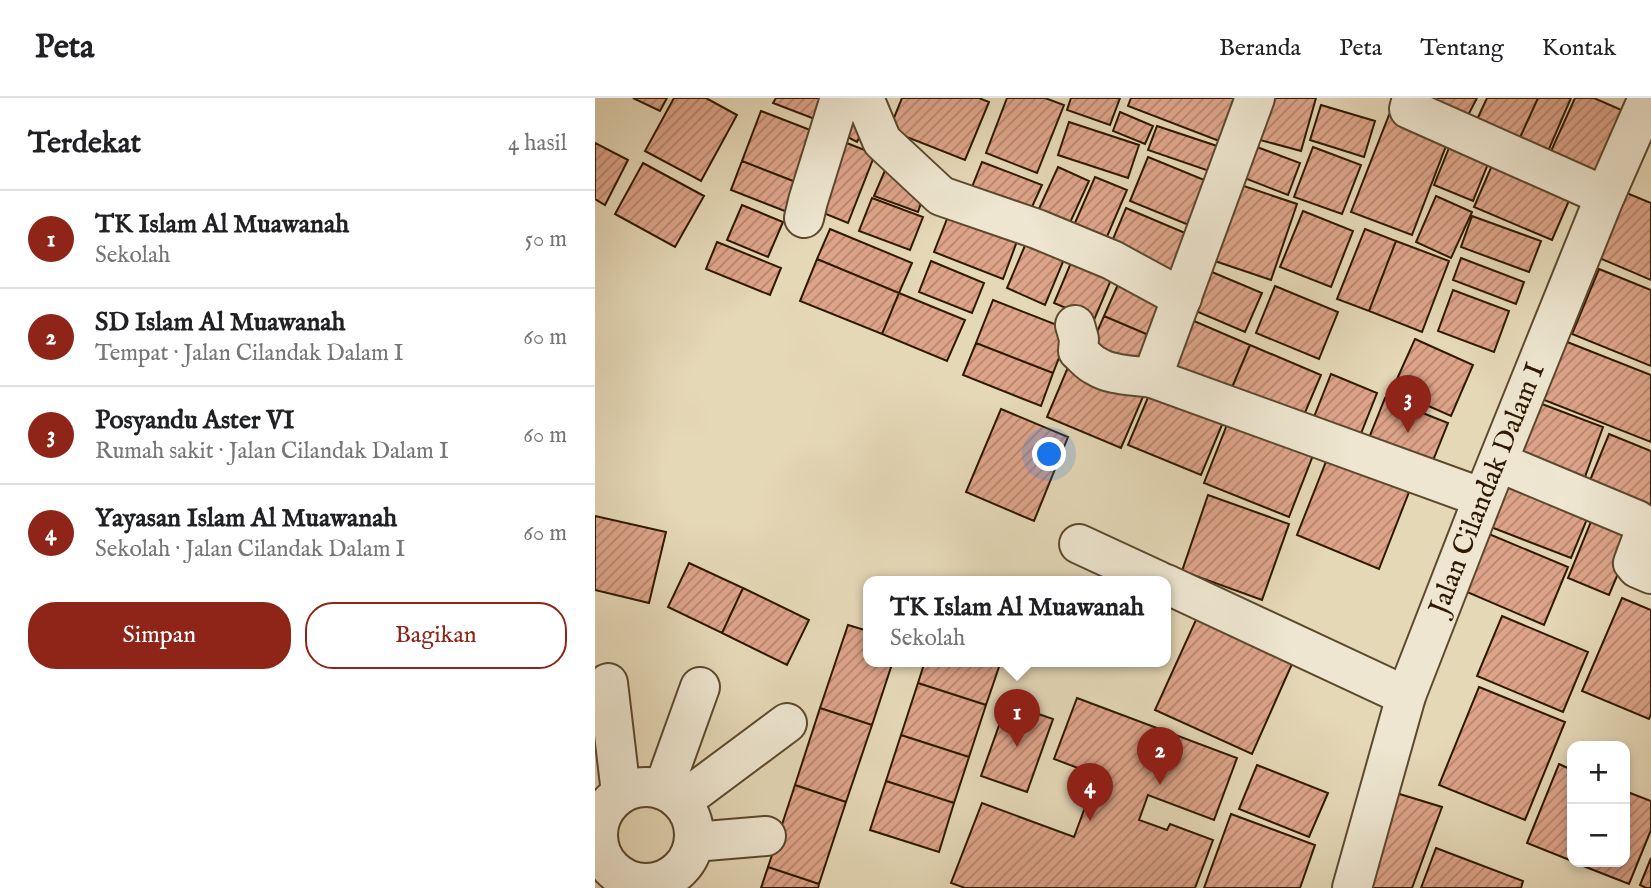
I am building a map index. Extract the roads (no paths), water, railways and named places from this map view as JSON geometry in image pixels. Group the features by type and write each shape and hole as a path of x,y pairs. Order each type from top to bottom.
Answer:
{"street":[{"path":"804,218 840,98"},
{"path":"864,98 881,141 941,196 1037,229 1112,260 1182,298"},
{"path":"1152,378 1255,98"},
{"path":"1412,98 1409,109 1605,196"},
{"name":"Jalan Cilandak Dalam I","path":"1352,888 1406,696 1605,196 1648,98"},
{"path":"1075,325 1079,339 1078,351 1093,365 1109,372 1152,378 1483,498"},
{"path":"1498,462 1637,520 1642,524 1644,533 1633,563 1637,568 1651,574"},
{"path":"1079,544 1148,576"},
{"path":"1171,586 1406,696"},
{"path":"603,810 642,787 672,796 692,821 694,842 686,862 671,877 650,884 605,878 600,850 608,683"},
{"path":"672,796 700,687"},
{"path":"672,796 787,723"},
{"path":"694,842 766,836"}],"place":[{"name":"Posyandu Aster VI","path":"1408,433"},
{"name":"TK Islam Al Muawanah","path":"1017,747"},
{"name":"SD Islam Al Muawanah","path":"1160,785"},
{"name":"Yayasan Islam Al Muawanah","path":"1090,821"}]}
